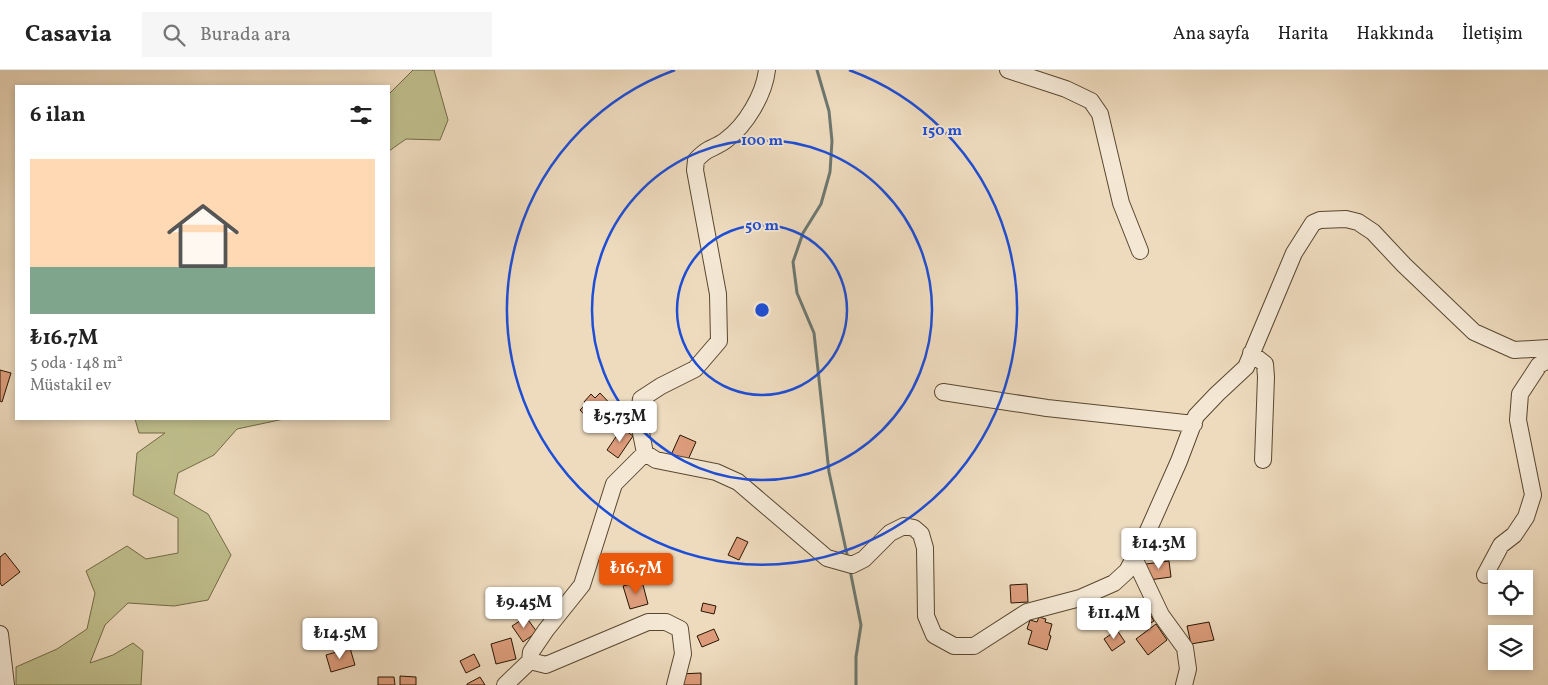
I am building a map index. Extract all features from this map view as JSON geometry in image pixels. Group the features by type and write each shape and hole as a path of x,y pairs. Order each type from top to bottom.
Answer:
{"street":[{"path":"767,70 765,83 757,103 739,127 726,141 706,151 696,160 695,170 718,294 719,341 695,369 661,386 641,399 638,418 645,453 656,460 716,472 738,482 827,558 852,565 864,559 890,533 904,526 914,528 921,534 925,548 926,616 934,634 954,646 974,646 1027,612 1080,598 1114,583 1127,571 1143,542 1180,461 1196,416 1246,367 1294,253 1313,223 1320,220 1346,219 1358,222 1374,232 1474,332 1514,350 1548,348"},
{"path":"1008,70 1066,89 1091,101 1100,114 1121,203 1140,251"},
{"path":"1252,353 1265,364 1262,460"},
{"path":"1485,575 1501,545 1514,535 1526,516 1533,495 1518,420 1520,394 1539,365 1548,360"},
{"path":"943,392 1047,408 1194,424"},
{"path":"506,685 530,661 531,652 546,630 582,585 614,484 645,453"},
{"path":"1134,558 1161,616 1185,648 1188,669 1184,685"},
{"path":"530,661 546,665 648,622 666,622 680,629 683,654 675,685"},
{"path":"0,634 6,685"}],"shaded area":[{"path":"413,70 434,70 448,120 440,140 406,139 390,150 390,93"},
{"path":"135,420 279,420 237,429 214,455 178,473 174,494 208,514 231,555 208,600 174,606 128,603 105,625 90,663 113,655 133,643 143,651 141,685 16,685 16,667 57,649 87,629 95,593 86,571 127,546 146,559 178,553 178,518 133,495 137,453 165,433 139,433"}],"building":[{"path":"0,370 11,373 2,402 0,401"},
{"path":"600,393 618,412 599,430 580,410 586,404 584,402 591,394 595,398"},
{"path":"622,428 633,436 618,458 607,450"},
{"path":"680,435 696,442 687,462 671,455"},
{"path":"737,537 748,542 739,560 728,555"},
{"path":"5,553 20,572 2,586 0,583 0,557"},
{"path":"1169,561 1171,577 1149,580 1146,564"},
{"path":"642,581 648,604 630,609 623,586"},
{"path":"1027,584 1028,602 1011,603 1010,585"},
{"path":"703,603 716,606 714,614 701,611"},
{"path":"1143,603 1154,621 1140,629 1132,620 1129,622 1125,616"},
{"path":"526,617 537,632 523,642 512,626"},
{"path":"1039,617 1046,619 1045,622 1052,624 1047,650 1028,644 1032,631 1027,629 1030,620 1037,622"},
{"path":"1209,622 1214,640 1191,644 1187,626"},
{"path":"1156,624 1167,640 1148,655 1136,639"},
{"path":"714,629 719,640 702,647 697,636"},
{"path":"1117,630 1125,642 1112,651 1104,639"},
{"path":"511,638 516,659 496,664 491,644"},
{"path":"350,648 355,665 331,672 326,655"},
{"path":"474,654 480,666 466,673 460,661"},
{"path":"701,673 701,685 680,685 680,674"},
{"path":"400,676 416,677 416,685 400,685"},
{"path":"378,677 394,677 395,685 378,685"},
{"path":"480,677 485,685 467,685 467,684"}],"waterway":[{"path":"817,70 829,111 832,141 830,172 821,204 803,233 793,262 797,293 814,333 829,472 848,559"},
{"path":"850,570 861,625 856,657 856,685"}]}
